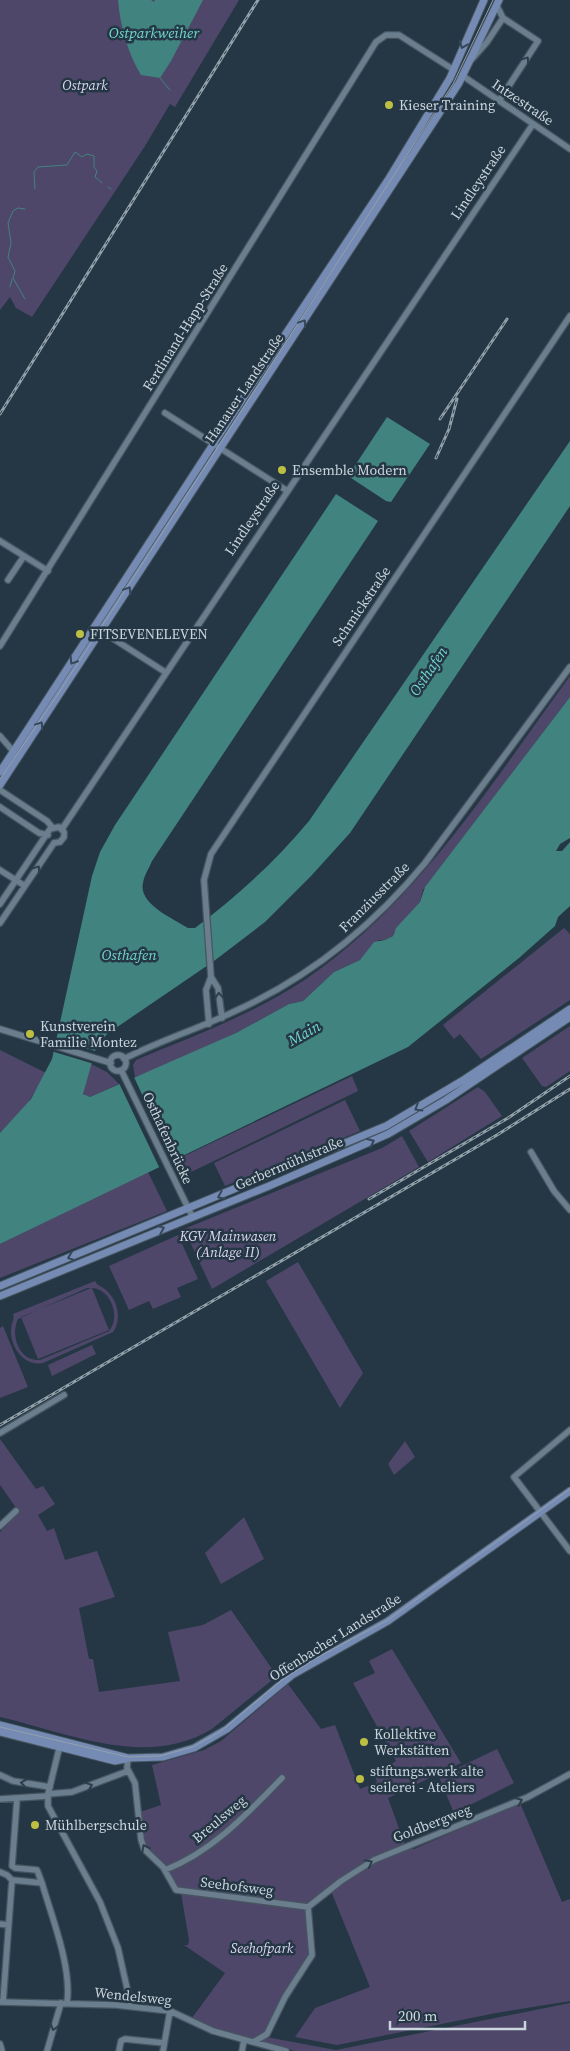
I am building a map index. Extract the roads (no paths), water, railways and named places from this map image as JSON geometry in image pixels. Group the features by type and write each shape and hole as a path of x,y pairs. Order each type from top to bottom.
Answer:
{"main road":[{"name":"Hanauer Landstraße","path":"0,785 26,747 98,629 383,188 454,70 484,0"},
{"name":"Hanauer Landstraße","path":"217,445 463,76 498,3"},
{"path":"454,70 463,76"},
{"name":"Hanauer Landstraße","path":"0,772 98,629"},
{"path":"14,765 13,752 26,747"},
{"name":"Gerbermühlstraße","path":"476,1076 570,1009"},
{"name":"Gerbermühlstraße","path":"0,1296 386,1126 476,1076 570,1017"},
{"name":"Gerbermühlstraße","path":"0,1286 190,1213"},
{"name":"Offenbacher Landstraße","path":"0,1732 128,1758 149,1759 172,1756 210,1740 292,1675 388,1621 569,1494"},
{"name":"Offenbacher Landstraße","path":"0,1725 61,1743"}],"street":[{"path":"498,3 503,18 538,41 499,101"},
{"path":"472,59 487,42 503,18"},
{"name":"Ferdinand-Happ-Straße","path":"0,646 376,42 386,35 399,35 454,70"},
{"name":"Intzestraße","path":"463,76 570,149"},
{"name":"Lindleystraße","path":"62,829 286,490 533,124"},
{"name":"Schmickstraße","path":"211,977 205,871 216,846 570,316"},
{"path":"166,413 286,490"},
{"path":"0,541 48,571"},
{"path":"8,580 24,556"},
{"path":"98,629 165,672"},
{"name":"Franziusstraße","path":"111,1063 116,1056 124,1059 208,1021 222,1018 267,996 310,970 354,936 398,894 438,847 570,667"},
{"path":"0,736 13,752"},
{"path":"0,790 47,821 52,827 62,829 64,838 60,842 54,843 0,924"},
{"path":"0,807 39,833 48,835 54,843"},
{"path":"0,904 52,827"},
{"path":"0,870 25,886"},
{"path":"211,977 218,988 222,1018"},
{"path":"208,1021 206,990 211,977"},
{"path":"0,1029 111,1063 115,1070 121,1070 126,1065 124,1059"},
{"name":"Osthafenbrücke","path":"121,1070 190,1213"},
{"path":"531,1152 554,1191 570,1210"},
{"path":"0,1433 64,1395"},
{"path":"570,1430 514,1477 570,1551"},
{"path":"0,1526 16,1511"},
{"path":"61,1743 48,1795 51,1813 90,1880 106,1916 118,1948 131,2006"},
{"path":"128,1758 128,1770 135,1783 144,1849 165,1870"},
{"path":"0,1799 17,1799 72,1792 128,1770"},
{"name":"Goldbergweg","path":"308,1906 341,1881 374,1860 528,1797 570,1774"},
{"path":"0,1775 13,1781 50,1787"},
{"name":"Breulsweg","path":"165,1870 185,1862 214,1842 246,1814 282,1778"},
{"path":"17,1799 12,1867 38,1870 61,1951 67,1990 47,2051"},
{"name":"Seehofsweg","path":"165,1870 174,1889 179,1892 308,1906"},
{"path":"0,1872 7,1874 12,1880 1,2002"},
{"path":"12,1880 42,1882"},
{"path":"255,2042 267,2034 285,1997 312,1955 308,1906"},
{"path":"0,1924 8,1925"},
{"name":"Wendelsweg","path":"1,2002 131,2006 170,2011 213,2031 286,2051"},
{"path":"163,2051 170,2011"},
{"path":"119,2051 121,2041 125,2038 164,2043"},
{"path":"242,2051 244,2040"},
{"path":"0,2044 2,2051"}],"water":[{"name":"Ostparkweiher","path":"118,0 151,0 154,2 155,0 203,0 160,78 141,75 136,67 125,39"},
{"path":"387,417 430,444 391,502 386,501 348,476"},
{"path":"570,441 570,506 350,833 265,922 214,961 107,1034 96,1048 83,1094 90,1097 236,1033 289,1004 303,1001 334,972 360,960 374,942 393,936 396,928 420,902 425,887 570,697 570,838 560,844 556,851 562,851 570,842 570,906 558,917 555,926 519,958 408,1047 0,1244 0,1133 31,1099 52,1059 92,876 100,852 115,825 336,494 378,521 152,861 144,878 143,891 151,904 188,928 195,928 241,891 283,851 309,821"}],"waterway":[{"path":"160,78 170,90"},
{"path":"35,189 34,172 38,167 67,165 75,152 82,157 87,154 94,156 94,167 97,171 95,177 102,183"},
{"path":"25,209 18,208 13,211 8,223 11,243 8,257 15,271 13,278 25,299"},
{"path":"10,287 12,279"}],"tram line":[{"path":"0,779 56,697 453,84 493,0"},
{"path":"0,1727 128,1757 160,1756 193,1747 220,1732 282,1680 318,1657 388,1620 570,1489"}],"railway":[{"path":"0,414 258,0"},
{"path":"440,419 507,319"},
{"path":"436,458 449,429 457,399"},
{"path":"369,1199 508,1118 570,1076"},
{"path":"0,1425 497,1135 570,1089"}],"place":[{"name":"Kieser Training","path":"389,105"},
{"name":"Ensemble Modern","path":"282,470"},
{"name":"FITSEVENELEVEN","path":"80,634"},
{"name":"Kunstverein Familie Montez","path":"30,1034"},
{"name":"Kollektive Werkstätten","path":"364,1742"},
{"name":"stiftungs.werk alte seilerei - Ateliers","path":"360,1779"},
{"name":"Mühlbergschule","path":"35,1825"}],"park label":[{"name":"Ostpark","path":"85,85"},
{"name":"KGV Mainwasen (Anlage II)","path":"228,1244"},
{"name":"Seehofpark","path":"262,1948"}],"water label":[{"name":"Osthafen","path":"428,671"},
{"name":"Osthafen","path":"129,954"},
{"name":"Main","path":"304,1033"}]}
